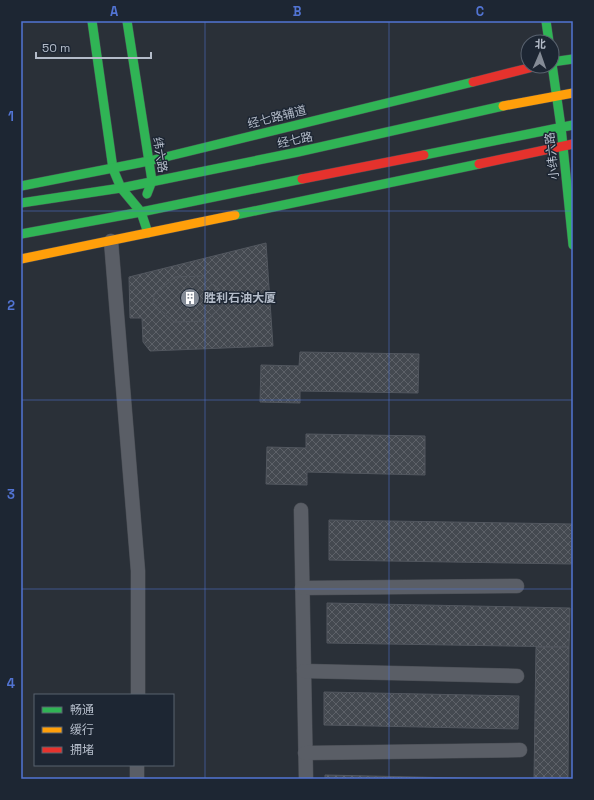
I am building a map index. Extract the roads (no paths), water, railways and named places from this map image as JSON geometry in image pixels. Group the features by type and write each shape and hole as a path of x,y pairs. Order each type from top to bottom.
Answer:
{"main road":[{"path":"92,21 113,169 121,188 141,212 148,234"},
{"name":"纬六路","path":"127,21 152,181 141,212"},
{"path":"546,21 548,34"},
{"path":"560,61 573,59"},
{"name":"经七路辅道","path":"21,186 149,161 520,70"},
{"name":"小纬六路","path":"553,74 561,127 573,245"},
{"name":"经七路","path":"21,203 121,188 573,93"},
{"path":"21,234 141,212 573,125"},
{"path":"21,259 148,234 573,144"}],"street":[{"path":"111,241 138,571 138,694"},
{"path":"301,510 306,779"},
{"path":"302,588 517,586"},
{"path":"304,671 517,676"},
{"path":"305,753 520,750"},
{"path":"137,779 138,766"}],"place":[{"name":"胜利石油大厦","path":"190,298"}]}
